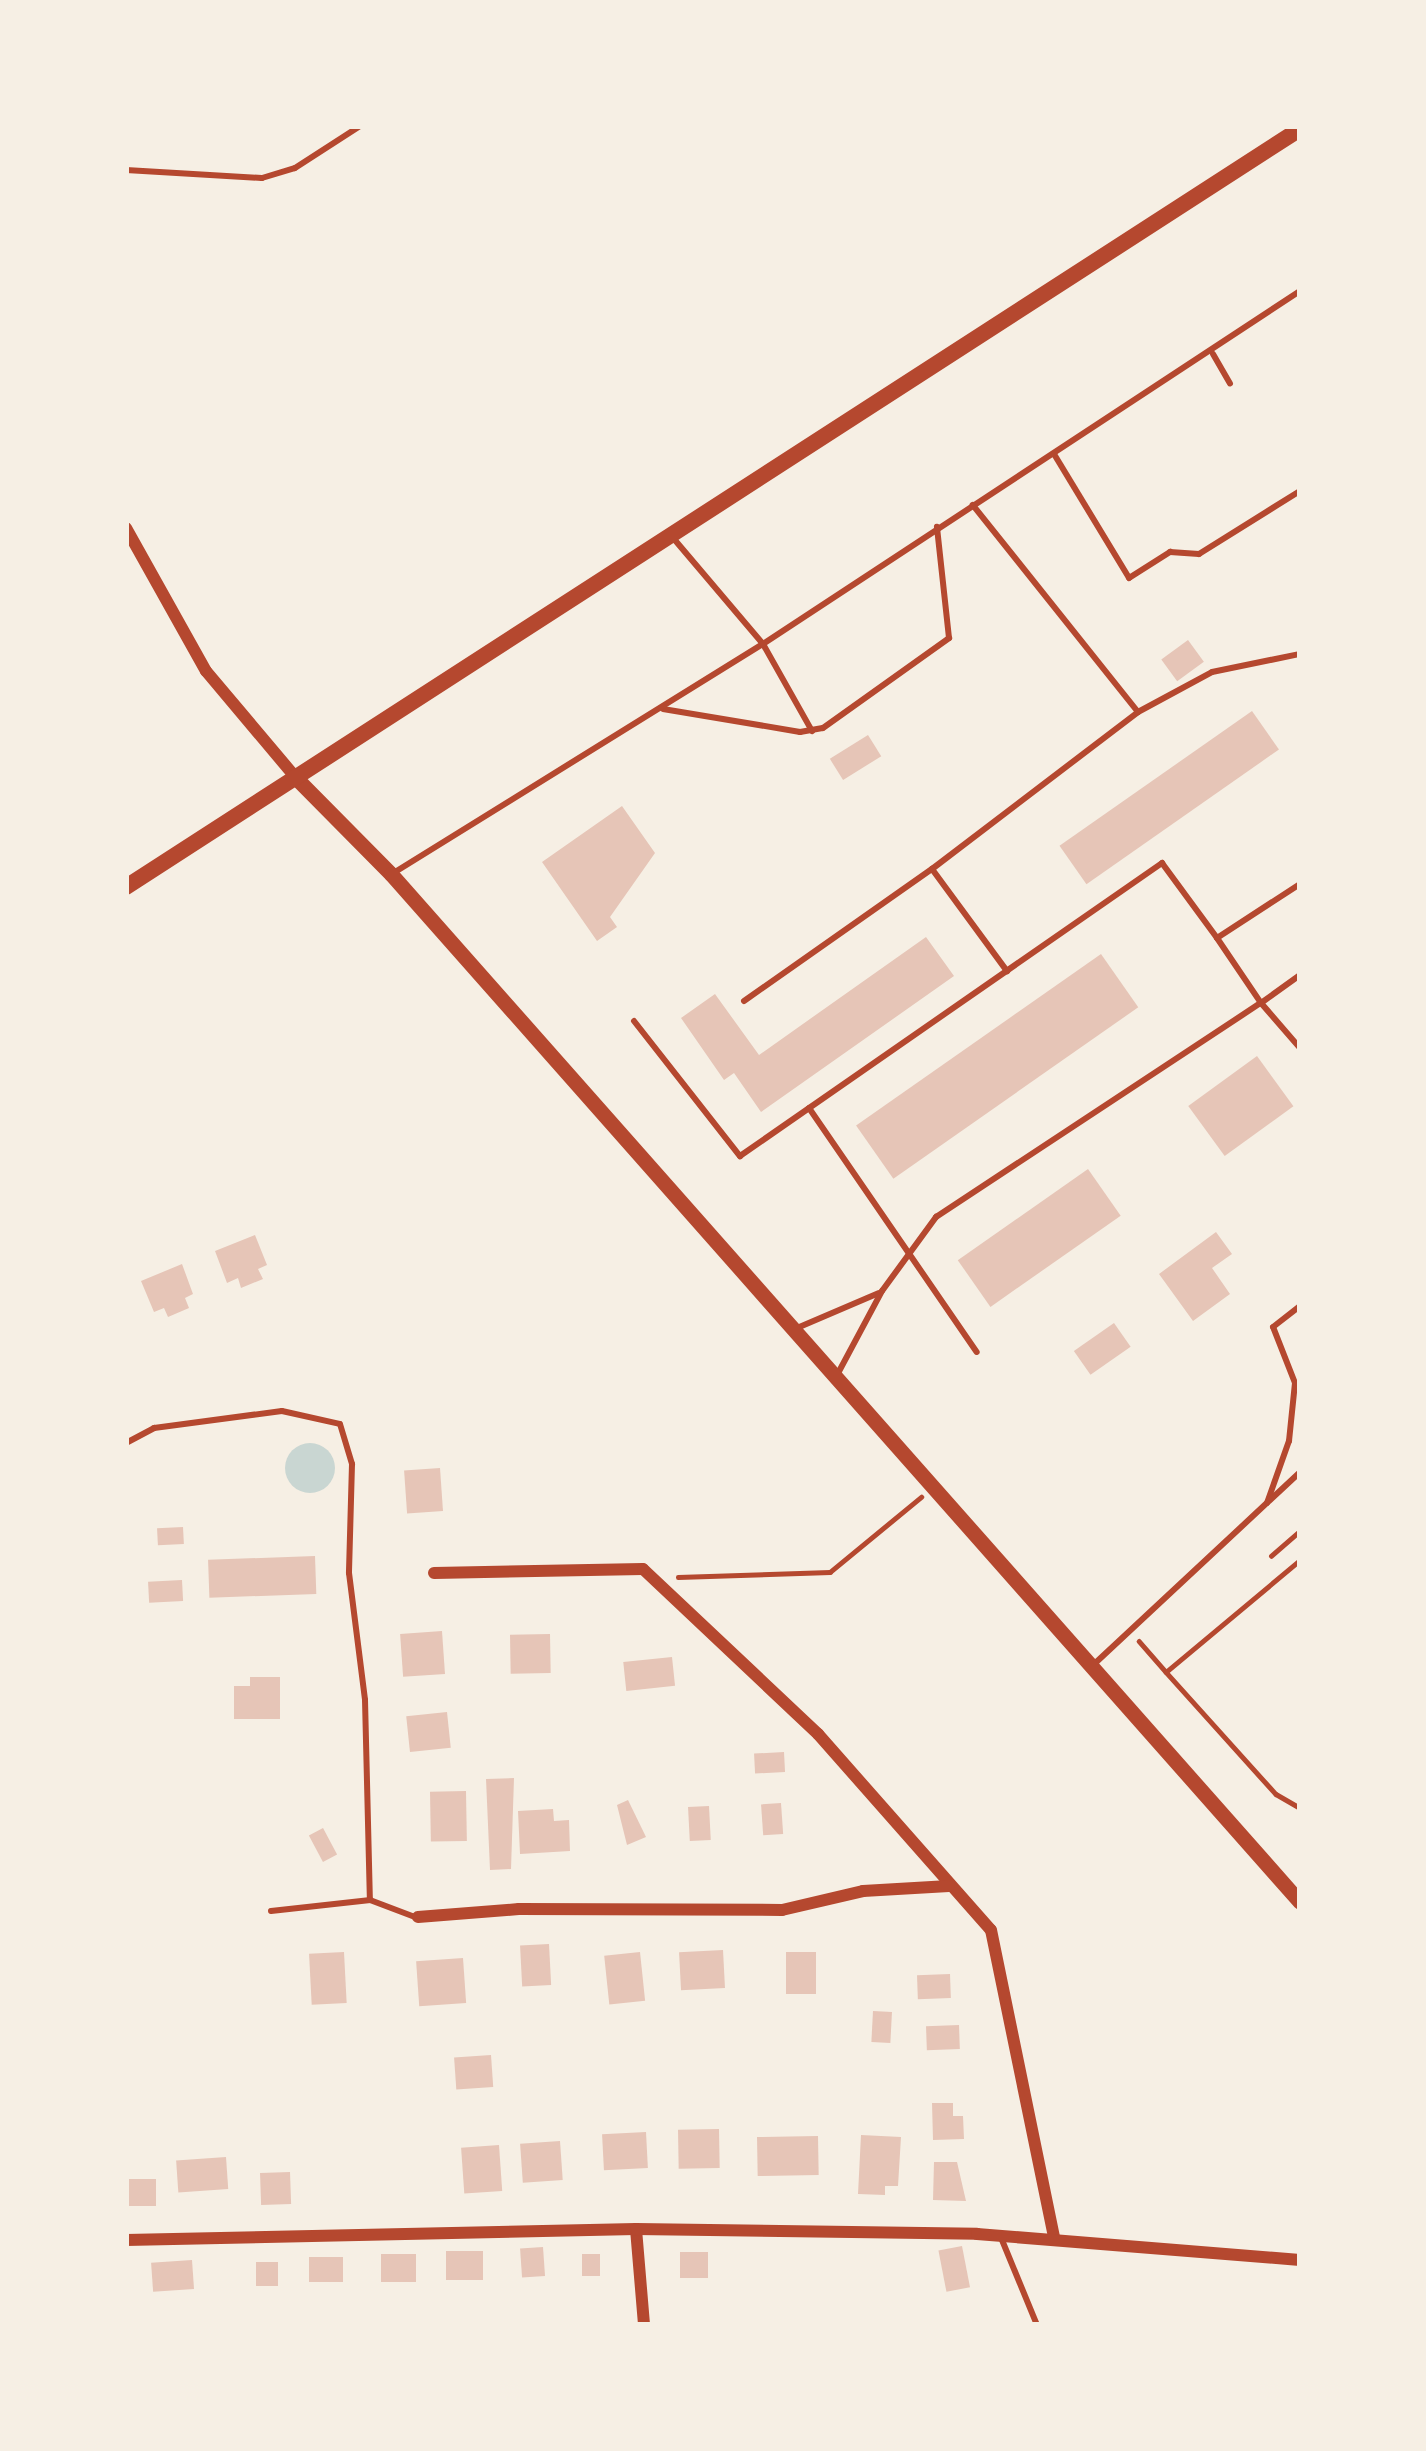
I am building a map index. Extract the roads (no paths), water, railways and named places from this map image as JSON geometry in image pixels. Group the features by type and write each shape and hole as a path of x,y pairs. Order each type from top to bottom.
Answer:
{"main road":[{"path":"126,887 668,532 1300,129"}],"street":[{"path":"126,528 206,671 296,778 392,874 793,1329 928,1490 1300,1902"},
{"path":"434,1573 605,1564 660,1578 818,1734 949,1886 982,1915 999,1955 1054,2238"},
{"path":"418,1917 520,1909 782,1910 863,1891 949,1886"},
{"path":"126,2240 636,2229 977,2234 1300,2260"},
{"path":"636,2229 644,2325"}],"lane":[{"path":"126,170 262,178 295,168 360,126"},
{"path":"392,874 763,644 937,527 1213,353 1300,291"},
{"path":"1213,353 1230,383"},
{"path":"1054,454 1129,578 1170,552 1199,554 1300,491"},
{"path":"973,505 1138,712"},
{"path":"659,709 812,731 950,638 937,527"},
{"path":"668,532 763,644 812,731"},
{"path":"744,1001 932,868 1138,712 1212,671 1300,654"},
{"path":"634,1021 740,1156 1162,862 1261,1003 1300,1048"},
{"path":"932,868 1007,970"},
{"path":"1217,938 1300,884"},
{"path":"835,1379 882,1291 936,1217 1300,975"},
{"path":"809,1108 977,1352"},
{"path":"793,1329 882,1291"},
{"path":"1265,1506 1289,1441 1294,1383 1273,1327 1300,1306"},
{"path":"126,1443 154,1428 282,1411 326,1415 346,1434 370,1900"},
{"path":"1089,1670 1300,1472"},
{"path":"271,1911 350,1896 418,1917"},
{"path":"1000,2237 1037,2325"}]}
